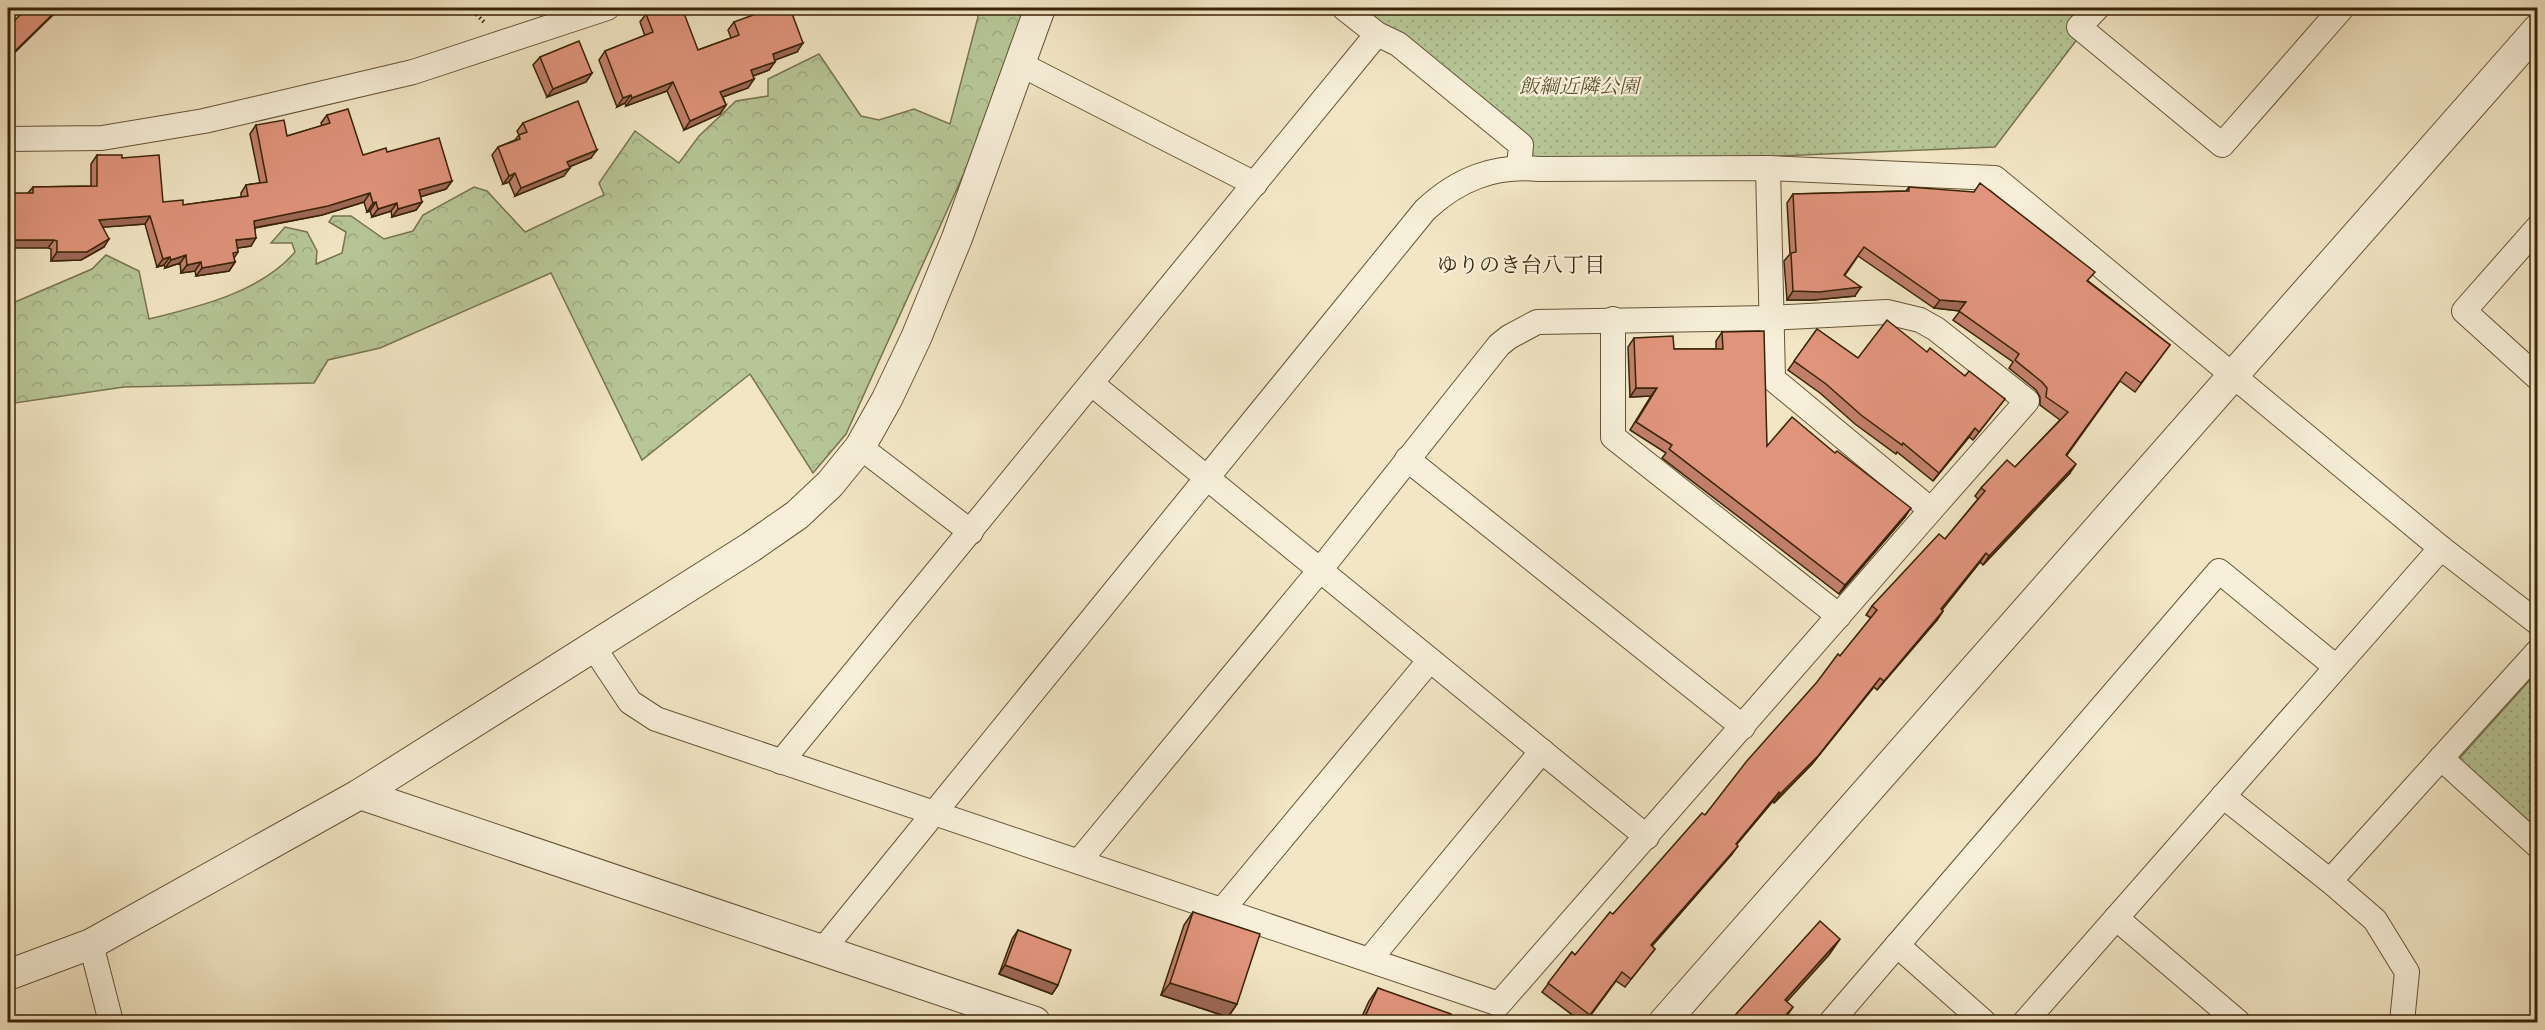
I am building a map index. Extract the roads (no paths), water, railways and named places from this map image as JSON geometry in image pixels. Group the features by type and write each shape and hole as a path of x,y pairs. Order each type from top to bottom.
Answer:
{"street":[{"path":"8,139 102,138 204,121 412,72 607,8"},
{"path":"8,975 91,944 360,794 594,648 797,515 830,484 860,447 887,399 916,338 957,238 1018,63 1040,8"},
{"path":"1344,8 1377,34 1398,44 1521,145 1519,167"},
{"path":"2097,8 2079,27 2222,145 2342,8"},
{"path":"1664,1023 2538,29"},
{"path":"781,762 1377,34"},
{"path":"1018,63 1255,184"},
{"path":"821,952 1206,476 1425,210 1442,194 1464,181 1491,171 1519,167 1539,169 1768,168 1995,178 2441,548 2538,623"},
{"path":"1768,168 1773,379 1931,510"},
{"path":"2538,227 2464,311 2538,378"},
{"path":"594,648 630,702 656,718 933,814 1080,860 1499,1004 2027,401 1936,329 1920,320 1887,312 1770,318 1537,322 1499,345 1320,570 1080,860"},
{"path":"1613,319 1613,437 1839,616"},
{"path":"1092,384 1647,837"},
{"path":"860,447 971,532"},
{"path":"1407,459 1743,727"},
{"path":"2025,1023 2441,548"},
{"path":"1831,1023 2219,571 2336,668"},
{"path":"2330,881 2538,651"},
{"path":"1223,909 1430,660"},
{"path":"1370,959 1542,751"},
{"path":"2441,758 2538,846"},
{"path":"360,794 1035,1023"},
{"path":"2223,796 2375,920 2408,972 2402,1023"},
{"path":"2116,918 2238,1023"},
{"path":"91,944 111,1023"},
{"path":"1898,945 1984,1023"}],"district":[{"name":"ゆりのき台八丁目","path":"1521,265"}],"park label":[{"name":"飯綱近隣公園","path":"1579,86"}]}
